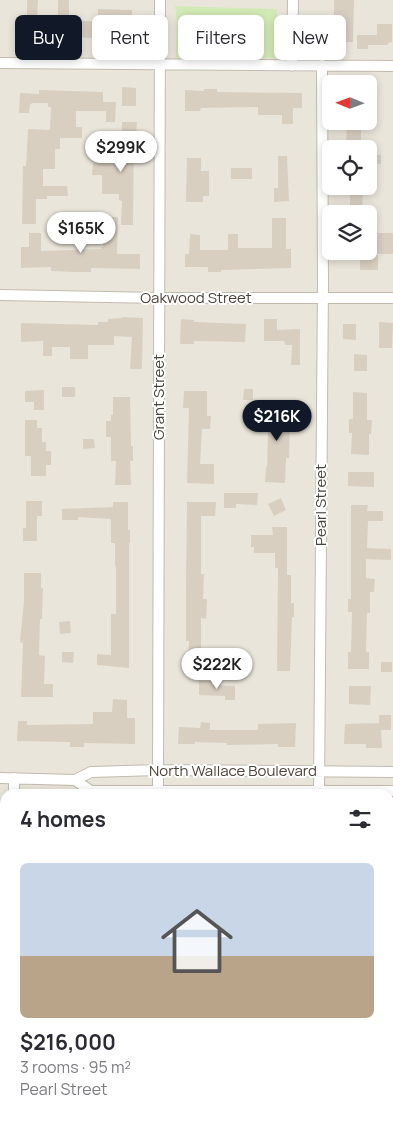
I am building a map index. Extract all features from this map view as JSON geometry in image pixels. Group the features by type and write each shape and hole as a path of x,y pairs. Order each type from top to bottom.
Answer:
{"street":[{"name":"Grant Street","path":"158,789 160,0"},
{"path":"292,66 293,0"},
{"path":"0,63 393,66"},
{"name":"Pearl Street","path":"319,789 323,298 322,65"},
{"name":"Oakwood Street","path":"0,295 160,298 393,298"},
{"name":"North Wallace Boulevard","path":"0,778 75,780 91,772 158,770 393,772"},
{"path":"14,778 14,789"},
{"name":"North Wallace Boulevard","path":"75,780 89,789"}],"shaded area":[{"path":"0,0 393,0 393,789 0,789"}],"green space":[{"path":"175,6 277,9 277,15 274,15 274,58 264,58 264,15 178,15 178,57 176,57 177,20"}],"building":[{"path":"27,0 38,0 37,15 27,15"},
{"path":"58,0 69,0 69,15 58,15"},
{"path":"334,0 354,0 353,42 346,42 346,15 334,15"},
{"path":"98,9 132,10 132,15 98,15"},
{"path":"82,21 92,21 92,38 82,37"},
{"path":"377,24 392,24 392,42 388,43 388,45 368,45 368,49 357,49 357,35 377,35"},
{"path":"122,87 136,88 136,106 122,106"},
{"path":"204,89 217,89 217,92 302,93 302,108 293,108 293,124 282,124 282,115 258,115 258,107 201,108 200,111 185,111 185,90 204,91"},
{"path":"39,90 103,92 103,102 116,102 115,122 106,122 106,111 76,111 76,127 82,127 82,138 60,138 60,149 55,149 55,169 43,169 43,186 67,186 68,196 47,196 47,199 36,199 36,224 22,224 23,166 26,166 28,129 50,130 51,107 48,107 48,103 32,103 29,113 19,113 20,93 39,94"},
{"path":"122,122 137,122 136,135 134,135 133,225 121,225 122,201 119,200 119,194 102,194 102,175 92,175 93,163 115,164 116,146 121,147"},
{"path":"347,130 361,130 361,140 346,140"},
{"path":"377,155 381,155 381,164 377,164"},
{"path":"278,156 287,156 289,201 274,202 274,188 278,188"},
{"path":"187,158 201,158 201,171 209,171 209,196 203,196 203,202 186,202"},
{"path":"231,168 252,168 252,179 231,179"},
{"path":"350,195 363,195 362,205 350,205"},
{"path":"55,215 65,215 65,226 55,226"},
{"path":"103,217 118,217 117,254 140,254 140,269 91,268 91,272 74,272 51,271 51,267 21,268 21,247 29,247 29,233 41,233 41,251 101,249 103,247"},
{"path":"272,218 286,218 286,249 291,249 291,268 208,272 207,267 185,267 185,254 189,254 190,234 200,235 200,250 228,250 228,234 238,234 238,248 272,248"},
{"path":"377,233 393,233 393,254 377,254"},
{"path":"378,255 378,270 360,270 360,260 377,260"},
{"path":"122,317 143,318 142,369 130,369 132,337 114,336 114,345 88,345 88,359 70,359 70,347 52,347 52,356 43,356 43,341 21,342 21,323 98,325 98,322 108,322 108,319"},
{"path":"181,319 194,320 194,322 246,324 245,342 194,341 194,344 180,344"},
{"path":"264,319 277,319 277,330 300,329 300,365 291,365 292,345 285,345 284,341 264,341"},
{"path":"379,322 393,323 392,348 379,348"},
{"path":"343,324 356,324 356,340 343,339"},
{"path":"354,354 367,355 367,371 354,371"},
{"path":"62,387 75,387 75,397 62,397"},
{"path":"244,389 253,389 253,400 243,400"},
{"path":"44,390 44,410 34,410 34,402 25,402 25,391"},
{"path":"184,391 207,391 207,416 211,416 210,429 202,429 200,464 214,464 214,484 187,483 189,408 183,408"},
{"path":"353,392 367,393 367,420 372,420 371,434 369,434 369,455 351,454 352,433 349,433 349,419 353,419"},
{"path":"113,397 130,397 131,446 133,446 133,461 130,461 131,485 115,485 116,461 111,461 111,437 106,437 106,421 111,421 111,415 113,415"},
{"path":"266,401 286,401 285,418 290,418 289,458 286,458 285,483 265,482 268,433"},
{"path":"25,420 37,420 37,428 42,428 42,442 46,442 46,451 51,451 51,465 46,465 46,476 31,476 31,456 25,456"},
{"path":"83,439 94,439 95,448 83,449"},
{"path":"348,472 374,472 374,487 348,486"},
{"path":"224,493 258,493 257,505 236,504 236,508 224,508"},
{"path":"281,498 286,510 274,516 268,504"},
{"path":"26,501 42,501 42,516 37,516 37,541 23,541 23,528 26,528"},
{"path":"113,502 128,502 128,530 130,530 129,668 97,665 97,654 111,655 111,614 116,614 115,543 111,543 111,519 78,517 78,520 62,520 62,509 113,507"},
{"path":"187,502 216,502 215,516 201,516 201,574 204,574 203,599 207,599 206,619 201,618 201,653 205,653 204,669 188,669 189,641 186,641"},
{"path":"351,505 368,505 367,511 383,511 383,521 368,521 367,548 391,549 391,560 366,559 366,578 375,579 374,592 370,592 370,613 367,613 366,652 369,652 369,669 348,669 348,652 351,652 352,612 348,612 348,599 351,599"},
{"path":"272,527 287,527 287,575 291,575 291,603 294,603 290,671 277,671 278,568 275,568 275,553 254,553 254,547 251,547 251,535 273,535"},
{"path":"24,573 41,573 41,588 43,588 39,655 45,656 44,684 53,684 53,697 21,697 23,643 20,642 24,601"},
{"path":"70,621 71,633 60,634 59,622"},
{"path":"62,652 74,652 73,663 62,662"},
{"path":"381,662 392,662 392,672 381,672"},
{"path":"199,681 212,681 212,685 235,686 235,700 225,700 225,696 199,695"},
{"path":"349,686 371,686 370,705 349,704"},
{"path":"113,699 127,700 127,718 135,718 135,744 84,743 84,747 70,747 70,742 17,741 18,721 27,721 27,725 93,724 93,712 112,712"},
{"path":"379,715 391,715 391,730 381,730 382,748 366,748 366,744 344,744 345,724 379,723"},
{"path":"201,722 210,723 210,730 258,730 258,724 296,723 295,747 278,747 278,744 227,745 227,743 195,742 195,744 178,744 179,727 200,728"}]}
